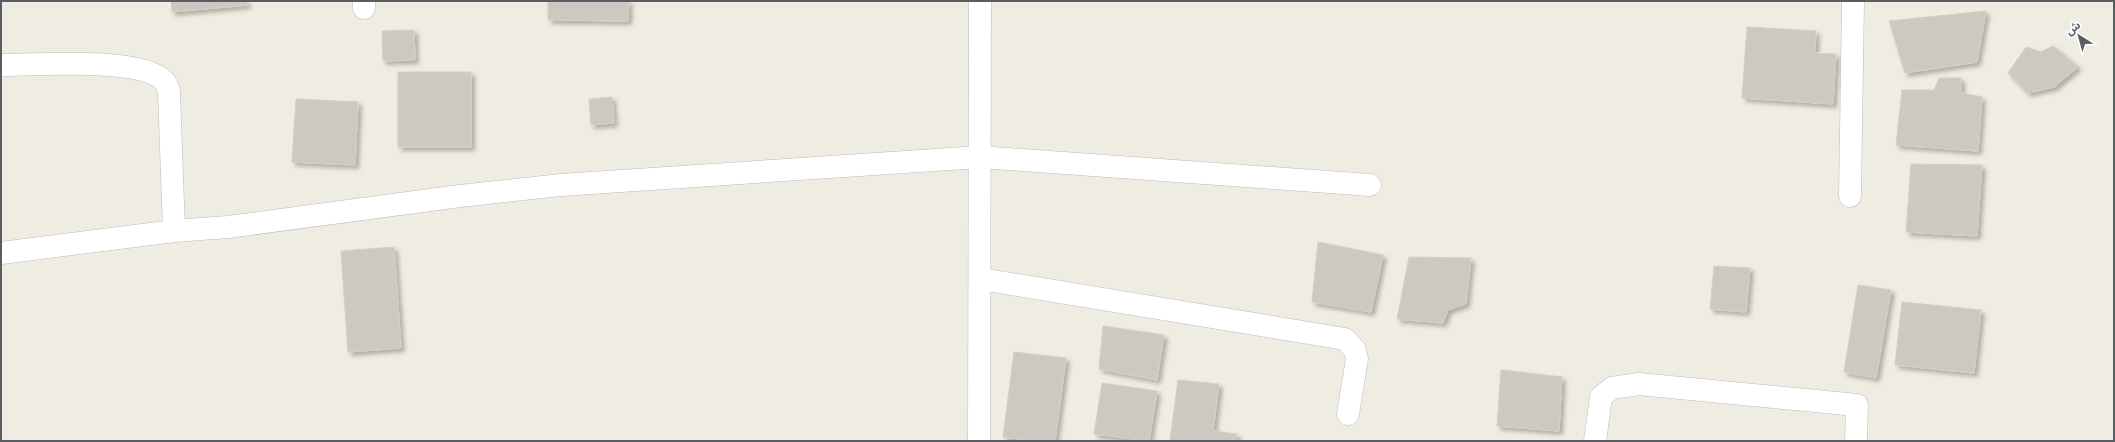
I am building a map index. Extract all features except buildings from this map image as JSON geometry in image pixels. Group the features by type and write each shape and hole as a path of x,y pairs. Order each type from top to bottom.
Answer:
{"street":[{"path":"979,441 980,1"},
{"path":"1850,196 1853,1"},
{"path":"1,65 85,64 136,67 158,75 165,81 169,92 174,231"},
{"path":"1,253 174,231 228,228 561,184 980,157 1370,185"},
{"path":"980,280 1345,339 1355,350 1357,359 1348,414"},
{"path":"1595,441 1601,397 1612,388 1639,384 1857,406 1856,441"}]}
